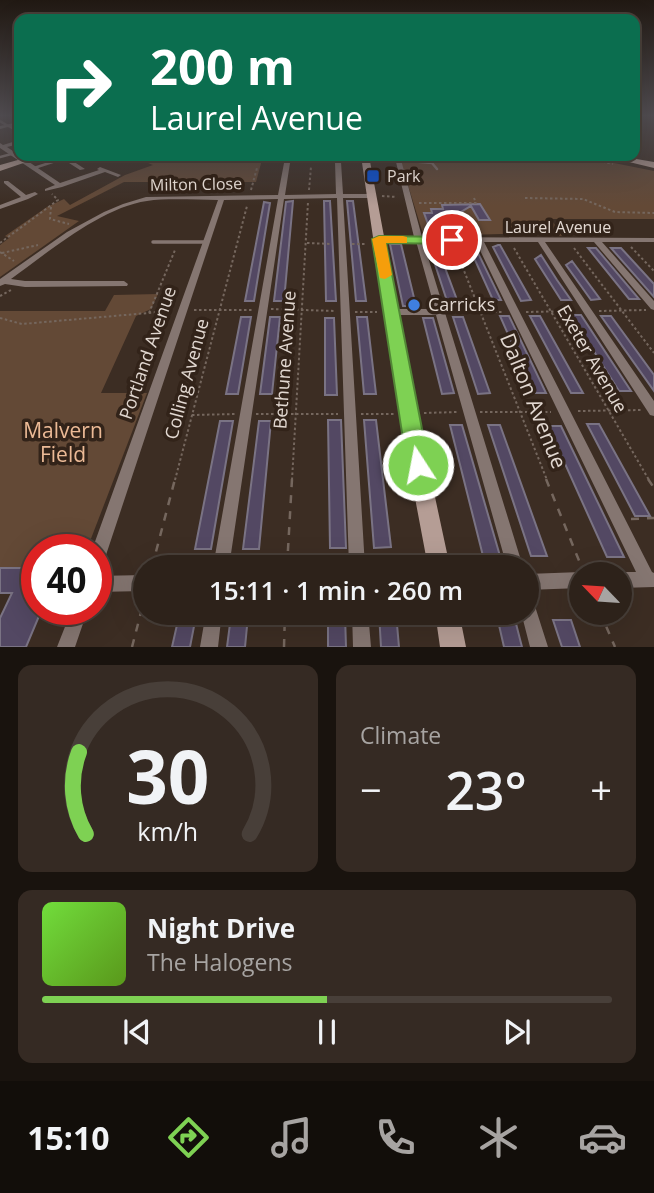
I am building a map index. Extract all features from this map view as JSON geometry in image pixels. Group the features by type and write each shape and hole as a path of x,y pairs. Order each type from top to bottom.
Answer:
{"street":[{"path":"25,161 60,186"},
{"path":"72,161 82,169"},
{"path":"223,555 288,161"},
{"path":"338,161 356,555"},
{"path":"365,161 393,312 408,414 437,555"},
{"path":"399,161 419,240 511,555"},
{"path":"634,161 654,165"},
{"path":"47,190 101,170 118,175"},
{"path":"6,182 26,198"},
{"path":"1,193 14,188"},
{"path":"0,207 35,194"},
{"name":"Milton Close","path":"2,282 95,216 146,199 370,196"},
{"name":"Portland Avenue","path":"105,534 222,197"},
{"name":"Laurel Avenue","path":"379,239 654,240"},
{"path":"480,241 518,312 617,519 651,580 632,580"},
{"path":"541,241 654,411"},
{"path":"597,241 654,309"},
{"path":"2,282 124,284"},
{"path":"393,312 440,312"},
{"path":"539,582 569,580"},
{"path":"112,584 133,583"},
{"path":"66,647 74,625"},
{"path":"209,647 212,625"},
{"path":"361,625 362,647"},
{"path":"449,625 453,647"},
{"path":"533,625 539,647"}],"lane":[{"path":"34,168 53,161"},
{"path":"421,161 429,162 437,169"},
{"path":"153,242 206,242"}],"path":[{"name":"Colling Avenue","path":"155,555 259,161"},
{"name":"Bethune Avenue","path":"288,555 311,161"},
{"path":"0,243 58,200 47,190"},
{"path":"370,196 408,201 419,213 417,203 475,203 474,198"},
{"path":"447,198 449,203"},
{"path":"525,198 583,199 615,212 654,213"},
{"path":"51,205 50,219 81,226"},
{"name":"Dalton Avenue","path":"452,240 580,562"},
{"path":"568,240 654,353"},
{"name":"Exeter Avenue","path":"510,241 606,410 654,488"},
{"path":"625,241 654,271"},
{"path":"148,314 179,242"},
{"path":"1,253 38,245 53,246"},
{"path":"1,253 25,266"},
{"path":"0,318 22,324 182,310 303,308"},
{"path":"440,312 654,309"},
{"path":"617,519 654,518"},
{"path":"132,647 138,625"},
{"path":"284,647 285,625"},
{"path":"606,625 615,647"}],"green space":[{"path":"143,161 262,161 256,182 124,182 57,216 79,221 0,277 0,245 9,238 5,236 47,207 64,199 70,205 125,175 153,165"},
{"path":"401,161 604,161 654,171 654,219 551,219 562,236 542,233 423,234"},
{"name":"Malvern Field","path":"158,294 151,309 136,316 101,393 147,393 93,534 21,534 21,568 0,568 0,311 105,311 114,295"}],"building":[{"path":"293,201 284,301 274,301 286,202"},
{"path":"324,201 330,201 336,301 326,301"},
{"path":"347,201 353,201 366,301 356,301"},
{"path":"264,202 270,203 254,301 245,301"},
{"path":"480,204 490,220 479,220 471,206 461,212 466,224 428,224 424,213 432,213 431,209 443,209 442,205"},
{"path":"390,244 401,244 416,306 403,306"},
{"path":"498,245 531,300 521,301 493,247"},
{"path":"588,248 596,248 639,299 629,299"},
{"path":"611,248 621,248 654,284 654,297"},
{"path":"430,249 438,249 457,300 447,301"},
{"path":"470,249 476,249 501,300 493,300"},
{"path":"541,255 571,300 561,300 535,259"},
{"path":"572,261 600,299 591,300 566,265"},
{"path":"571,315 581,315 631,391 619,391"},
{"path":"500,316 509,316 546,393 534,393"},
{"path":"530,316 540,316 583,393 571,393"},
{"path":"601,316 611,316 654,375 654,391"},
{"path":"241,317 251,317 238,394 226,394"},
{"path":"270,317 280,317 272,394 260,394"},
{"path":"357,317 367,317 376,394 364,394"},
{"path":"453,317 463,317 490,393 478,394"},
{"path":"325,318 334,318 337,395 325,395"},
{"path":"423,318 433,318 454,393 442,394"},
{"path":"328,420 341,420 346,548 330,548"},
{"path":"364,420 376,420 391,547 374,548"},
{"path":"220,421 233,421 211,549 195,549"},
{"path":"259,421 271,421 259,549 243,549"},
{"path":"587,424 599,424 650,516 635,516"},
{"path":"450,425 462,425 500,555 483,555"},
{"path":"488,425 500,425 547,556 531,555"},
{"path":"548,426 561,426 624,557 607,557"},
{"path":"0,568 21,568 21,625 35,625 26,647 0,647 0,618 12,593 0,593"},
{"path":"553,620 569,620 580,647 562,647"},
{"path":"177,625 194,625 190,647 172,647"},
{"path":"230,625 247,625 245,647 227,647"},
{"path":"328,625 345,625 346,647 328,647"},
{"path":"380,625 397,625 399,647 381,647"},
{"path":"499,625 516,625 522,647 504,647"}],"slow traffic":[{"path":"385,275 379,239 403,240"}],"place":[{"name":"Park","path":"373,176"},
{"name":"Carricks","path":"414,305"}],"route":[{"path":"418,465 379,239 452,240"}]}
